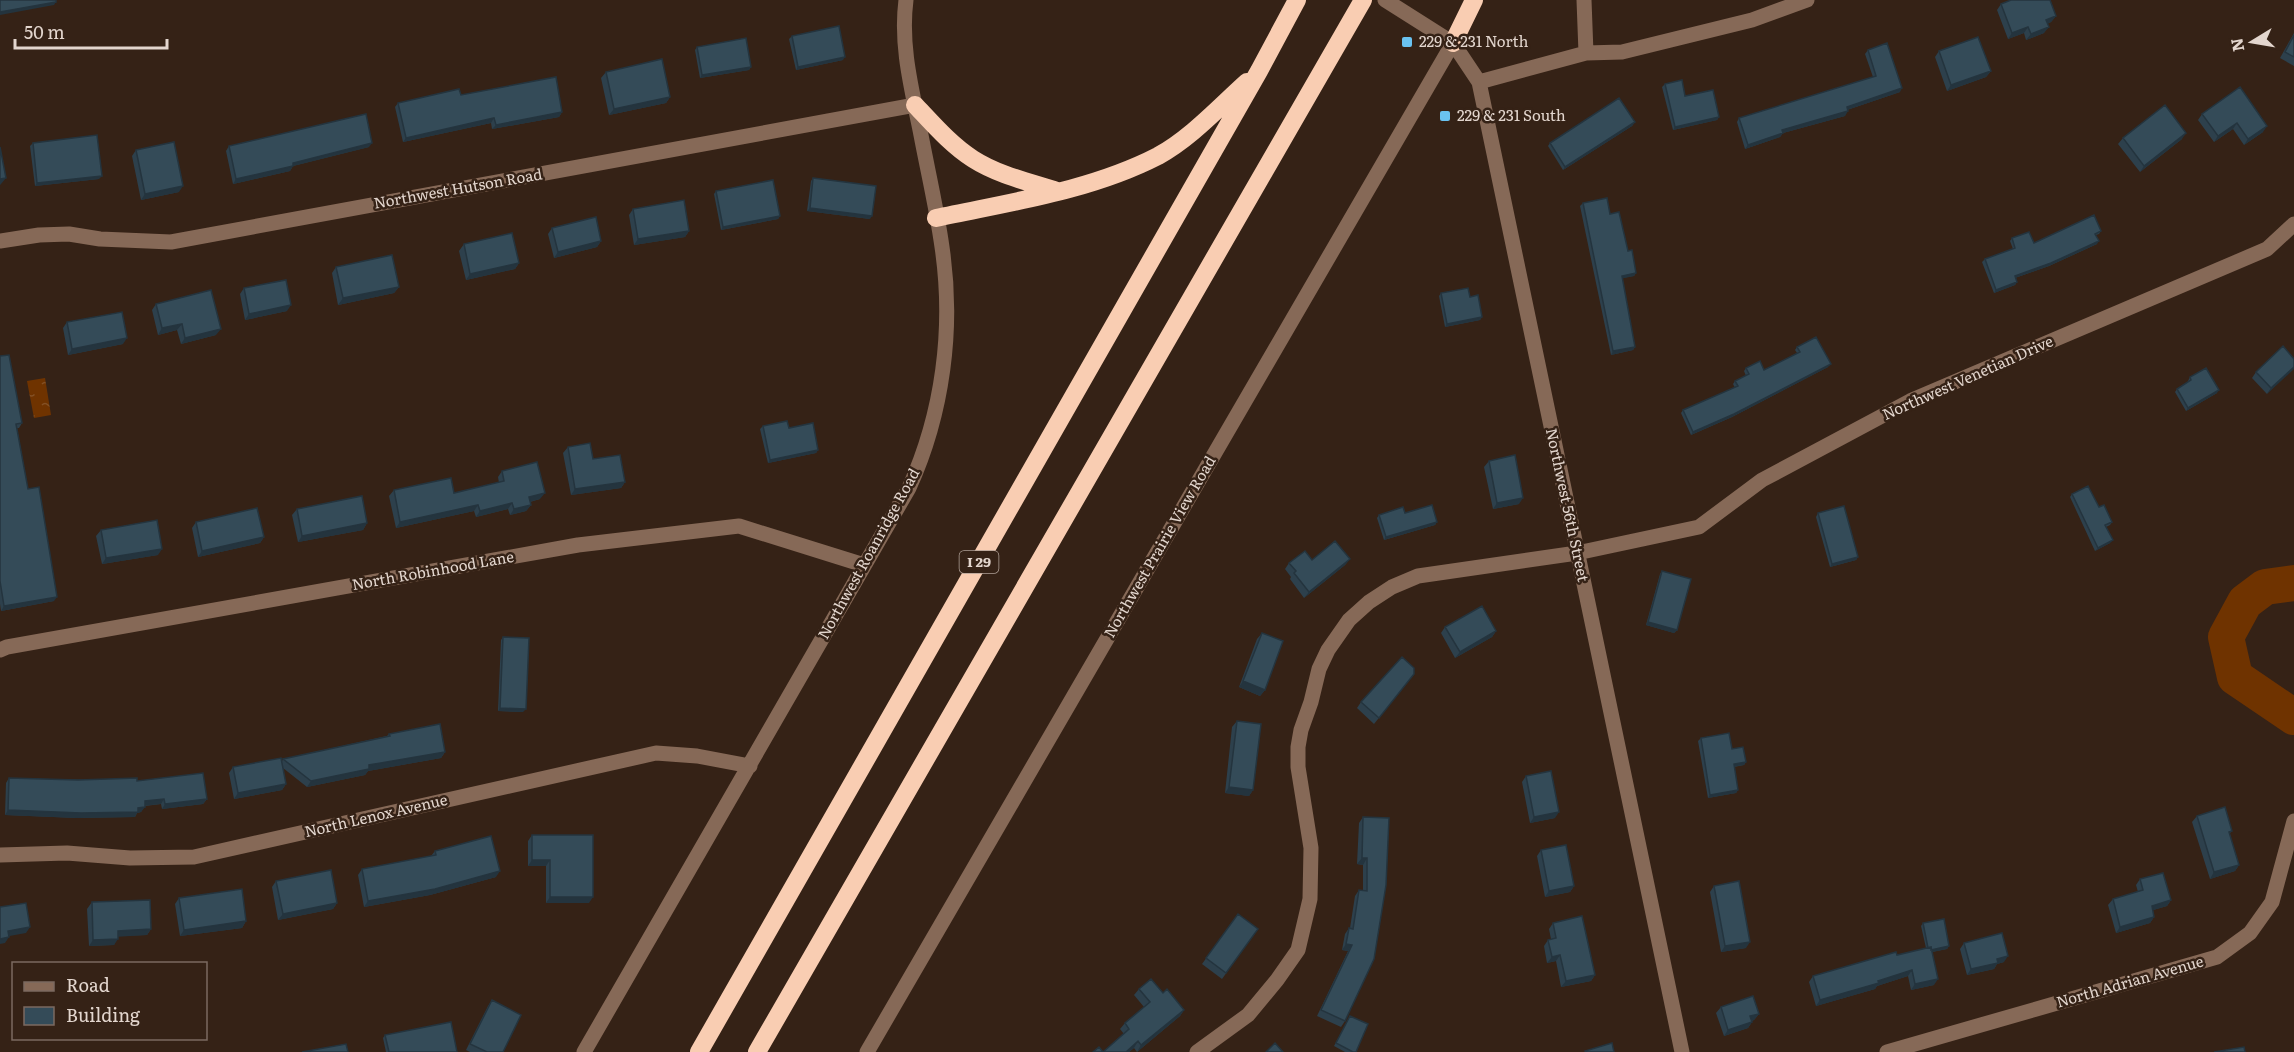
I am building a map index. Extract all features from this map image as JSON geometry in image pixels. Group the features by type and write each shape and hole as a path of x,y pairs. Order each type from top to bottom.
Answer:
{"highway":[{"path":"757,1052 1363,0"},
{"path":"1453,43 1474,0"},
{"name":"I 29","path":"699,1052 1294,6"},
{"path":"936,218 1058,192 1119,172 1159,155 1196,128 1259,71"},
{"path":"915,105 974,160 1011,177 1058,192"}],"street":[{"name":"Northwest Roanridge Road","path":"584,1052 915,475 929,436 939,395 945,354 947,312 942,247 906,59 903,22 906,0"},
{"name":"Northwest 56th Street","path":"1385,0 1453,43 1479,82 1682,1052"},
{"path":"1584,0 1586,53"},
{"path":"1479,82 1586,53 1622,52 1752,20 1807,0"},
{"name":"Northwest Prairie View Road","path":"867,1052 1453,43"},
{"name":"Northwest Hutson Road","path":"0,241 39,235 69,234 100,239 171,242 915,105"},
{"name":"Northwest Venetian Drive","path":"1577,554 1700,527 1762,480 1910,401 2267,249 2294,224"},
{"name":"North Robinhood Lane","path":"0,650 578,545 739,526 864,565"},
{"path":"1197,1052 1248,1015 1298,950 1310,899 1311,848 1298,767 1298,747 1319,669 1328,650 1349,620 1369,602 1392,587 1418,576 1577,554"},
{"name":"North Lenox Avenue","path":"0,855 67,853 130,858 194,857 656,753 697,756 750,766"},
{"name":"North Adrian Avenue","path":"1887,1052 2217,957 2250,933 2272,902 2294,821"}],"water":[{"path":"45,378 51,415 34,418 27,381"}],"building":[{"path":"0,0 56,0 56,2 0,12"},
{"path":"2011,0 2050,0 2056,16 2046,20 2049,27 2031,34 2028,27 2012,33 2001,4"},
{"path":"839,26 845,57 798,67 792,36"},
{"path":"2294,35 2294,57 2285,52"},
{"path":"1978,37 1991,71 1951,85 1939,51"},
{"path":"746,38 751,67 702,75 697,47"},
{"path":"1887,43 1902,88 1847,107 1848,111 1782,130 1783,133 1748,145 1739,118 1876,76 1868,50"},
{"path":"662,59 670,97 614,109 606,72"},
{"path":"556,77 562,112 496,125 494,118 406,138 398,103 459,89 461,95"},
{"path":"1682,80 1685,96 1713,90 1719,117 1675,127 1665,84"},
{"path":"2240,87 2267,126 2248,139 2237,123 2218,136 2202,114"},
{"path":"1619,98 1635,122 1565,167 1550,143"},
{"path":"2165,105 2186,133 2144,166 2123,138"},
{"path":"366,114 372,143 293,163 293,166 236,179 229,146"},
{"path":"97,135 102,176 37,183 33,143"},
{"path":"174,142 183,186 145,194 136,150"},
{"path":"0,147 6,178 0,179"},
{"path":"813,178 876,186 872,216 810,208"},
{"path":"773,180 780,216 723,227 716,191"},
{"path":"1607,198 1610,214 1619,212 1628,251 1632,250 1636,273 1622,276 1635,347 1613,351 1583,203"},
{"path":"684,200 689,231 638,239 633,209"},
{"path":"2094,215 2101,231 2095,234 2099,241 2051,263 2015,276 2017,282 1996,290 1985,259 2015,248 2012,238 2029,232 2034,243"},
{"path":"596,217 601,241 558,252 552,228"},
{"path":"512,233 519,263 470,274 464,244"},
{"path":"392,255 399,287 343,298 336,267"},
{"path":"286,280 291,305 249,314 244,288"},
{"path":"1468,288 1470,297 1478,295 1482,317 1447,324 1441,293"},
{"path":"211,290 221,329 185,338 182,324 162,328 156,304"},
{"path":"122,312 127,338 72,349 67,322"},
{"path":"1816,337 1831,364 1734,414 1693,432 1683,410 1738,386 1735,381 1749,374 1746,368 1760,361 1764,370 1800,352 1797,347"},
{"path":"2283,346 2294,359 2294,367 2271,388 2256,372"},
{"path":"9,355 22,423 16,424 28,489 39,487 57,597 4,606 0,581 0,356"},
{"path":"2206,368 2219,390 2188,408 2177,389 2191,380 2190,377"},
{"path":"787,421 789,428 813,423 818,450 770,460 763,426"},
{"path":"590,443 593,459 620,455 625,482 575,489 568,447"},
{"path":"1515,455 1523,498 1497,503 1489,461"},
{"path":"537,462 545,493 529,497 531,505 514,509 512,503 480,511 478,505 400,522 394,490 451,478 454,493 504,481 502,471"},
{"path":"2088,486 2099,507 2104,505 2112,522 2105,525 2113,540 2098,548 2072,494"},
{"path":"362,496 367,523 302,536 297,509"},
{"path":"1432,505 1437,522 1386,537 1379,515 1403,507 1405,513"},
{"path":"1844,506 1858,557 1832,564 1818,513"},
{"path":"257,508 264,537 202,551 196,522"},
{"path":"157,520 162,549 106,558 101,530"},
{"path":"1335,541 1350,559 1309,592 1289,563 1305,551 1312,560"},
{"path":"1662,571 1691,579 1677,630 1648,622"},
{"path":"1482,606 1496,631 1460,652 1445,627"},
{"path":"1262,633 1283,641 1265,690 1243,681"},
{"path":"503,637 529,638 526,709 500,708"},
{"path":"1402,657 1414,668 1414,674 1379,718 1361,702"},
{"path":"1237,721 1261,724 1253,790 1229,787"},
{"path":"440,724 445,752 369,765 369,769 311,781 283,759 390,736 389,734"},
{"path":"1729,733 1732,749 1743,747 1746,762 1734,764 1738,790 1710,795 1701,738"},
{"path":"281,758 286,784 238,793 233,767"},
{"path":"1551,771 1559,812 1534,817 1526,776"},
{"path":"203,773 207,799 165,804 164,799 145,801 145,807 138,808 138,812 81,813 8,810 9,778 78,780 137,778 137,781"},
{"path":"2225,807 2232,831 2229,832 2239,865 2214,872 2197,816"},
{"path":"1363,817 1389,818 1386,885 1374,959 1345,1021 1321,1010 1352,945 1346,944 1349,928 1353,929 1359,890 1367,891 1367,858 1362,858"},
{"path":"532,835 593,835 593,897 550,897 550,860 532,860"},
{"path":"491,836 500,871 435,889 368,901 362,869 436,855 435,851"},
{"path":"1566,845 1574,886 1549,891 1541,850"},
{"path":"331,870 337,903 283,914 276,881"},
{"path":"2163,873 2171,900 2152,906 2154,917 2120,927 2113,899 2143,890 2140,879"},
{"path":"1739,881 1750,942 1725,946 1714,886"},
{"path":"242,889 246,921 184,930 179,898"},
{"path":"150,900 151,929 118,931 118,939 93,940 92,902"},
{"path":"26,903 30,927 8,931 9,937 0,939 0,907"},
{"path":"1238,914 1258,929 1226,973 1206,958"},
{"path":"1582,916 1595,975 1566,981 1560,955 1552,957 1548,940 1556,938 1553,923"},
{"path":"1944,919 1949,946 1931,950 1931,947 1928,948 1923,923"},
{"path":"2002,933 2008,956 1997,959 1998,963 1971,969 1964,943"},
{"path":"1931,947 1938,979 1915,984 1912,970 1878,981 1879,983 1820,1000 1813,976 1896,952 1897,955"},
{"path":"1151,979 1163,993 1167,989 1184,1010 1141,1045 1138,1041 1126,1052 1103,1052 1129,1029 1125,1023 1150,1002 1139,989"},
{"path":"1753,996 1759,1014 1750,1016 1752,1022 1728,1030 1721,1007"},
{"path":"492,1000 521,1015 503,1052 487,1052 470,1044"},
{"path":"1350,1016 1368,1024 1356,1052 1336,1043"},
{"path":"451,1022 457,1052 389,1052 385,1035"},
{"path":"1275,1043 1283,1052 1266,1052"},
{"path":"1612,1043 1614,1052 1585,1051"},
{"path":"346,1044 348,1052 302,1052"},
{"path":"1099,1047 1103,1052 1093,1052"},
{"path":"2244,1047 2245,1052 2214,1052"}],"waterway":[{"path":"2294,583 2265,587 2245,602 2226,637 2235,677 2294,717"}],"place":[{"name":"229 & 231 North","path":"1407,42"},
{"name":"229 & 231 South","path":"1445,116"}]}
